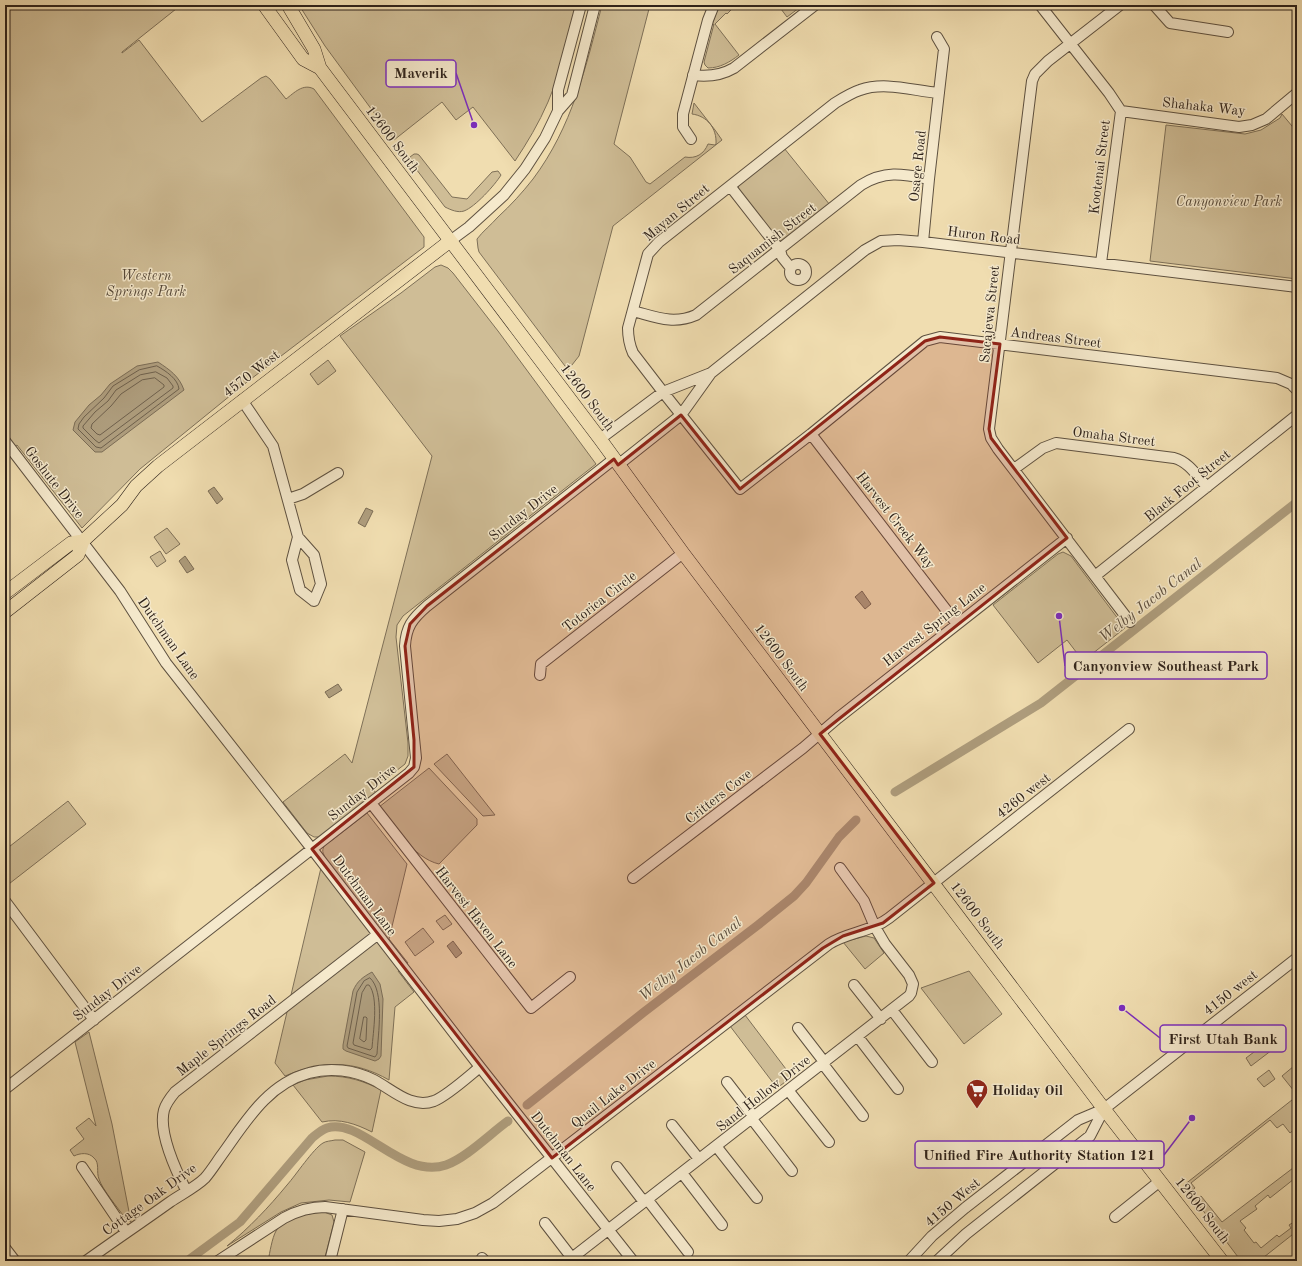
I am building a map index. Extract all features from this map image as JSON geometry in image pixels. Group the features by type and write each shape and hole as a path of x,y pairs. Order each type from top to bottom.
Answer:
{"main road":[{"name":"12600 South","path":"264,5 304,59 320,68"},
{"name":"12600 South","path":"288,5 314,49 320,68 820,734 1104,1109 1222,1261"},
{"name":"4570 West","path":"6,609 78,555 83,541 122,505 136,486 158,466 450,241"},
{"name":"4570 West","path":"5,594 71,543 83,541"}],"street":[{"path":"558,111 558,90 581,5"},
{"path":"450,241 469,227 504,194 525,169 545,138 558,111 572,95 595,5"},
{"path":"690,140 683,127 682,121 708,20 714,5"},
{"path":"693,75 715,75 734,68 815,5"},
{"name":"Kootenai Street","path":"1040,5 1109,93 1121,111 1101,263"},
{"name":"Sacajewa Street","path":"1120,5 1070,44 1035,74 1032,81 989,429 991,438 1014,470 1130,622"},
{"path":"1154,5 1170,23 1228,32"},
{"name":"Osage Road","path":"923,242 944,49 937,37"},
{"name":"Mayan Street","path":"740,489 662,392 654,379 633,353 628,337 628,328 648,254 658,242 835,103 848,95 861,89 878,86 939,93"},
{"name":"Shahaka Way","path":"1121,111 1238,127 1252,125 1266,119 1297,93"},
{"name":"Saquamish Street","path":"633,311 675,321 686,320 696,315 869,180 892,174 904,174 929,179"},
{"path":"730,186 780,250 786,253 793,266 789,273 792,278 797,280 802,279 813,291"},
{"name":"Huron Road","path":"616,462 681,415 711,373 865,250 881,242 898,240 923,242 1297,287"},
{"name":"Andreas Street","path":"740,489 811,434 925,341 940,338 1278,378 1291,384 1297,390"},
{"name":"Huron Road","path":"600,439 662,392 711,373"},
{"path":"242,400 273,446 298,537 314,555 321,584 314,601 300,590 292,560 298,537"},
{"name":"Black Foot Street","path":"1096,576 1297,415"},
{"name":"Harvest Creek Way","path":"811,434 958,624"},
{"name":"Goshute Drive","path":"5,441 83,541"},
{"name":"Omaha Street","path":"1014,470 1043,448 1056,443 1182,460 1206,487"},
{"name":"Sunday Drive","path":"5,1089 409,773 415,762 405,646 406,634 410,624 417,614 427,606 616,462"},
{"path":"288,499 303,494 338,473"},
{"name":"Harvest Spring Lane","path":"820,734 838,718 1066,538"},
{"name":"Dutchman Lane","path":"83,541 120,591 166,663 633,1261"},
{"name":"Totorica Circle","path":"540,675 541,664 683,552"},
{"name":"4260 west","path":"934,883 1129,729"},
{"name":"Critters Cove","path":"633,878 820,734"},
{"name":"Harvest Haven Lane","path":"371,803 531,1008 570,977"},
{"path":"840,868 864,901 875,927"},
{"name":"Quail Lake Drive","path":"218,1261 293,1214 317,1207 431,1221 457,1219 475,1213 493,1203 823,948 843,936 875,927 883,923 934,883"},
{"path":"5,901 94,1020"},
{"name":"Sand Hollow Drive","path":"570,1260 909,996 913,984 909,975 885,944 875,927"},
{"name":"Maple Springs Road","path":"186,1190 172,1163 163,1124 163,1112 167,1101 175,1092 378,935"},
{"name":"4150 west","path":"1104,1109 1297,958"},
{"path":"854,985 881,1019"},
{"path":"892,1010 932,1062"},
{"path":"798,1028 863,1116"},
{"path":"858,1037 898,1089"},
{"name":"Cottage Oak Drive","path":"86,1261 204,1178 257,1107 270,1093 293,1079 309,1073 325,1070 340,1070 373,1079 403,1098 414,1102 425,1103 441,1098 480,1067"},
{"path":"727,1082 792,1171"},
{"path":"788,1090 829,1142"},
{"path":"937,1261 954,1244 978,1224 1090,1136 1104,1109"},
{"name":"4150 West","path":"909,1261 932,1236 965,1208 1078,1120 1104,1109"},
{"path":"672,1125 699,1160"},
{"path":"716,1146 757,1198"},
{"path":"82,1167 126,1232"},
{"path":"617,1167 688,1252"},
{"path":"682,1173 722,1225"},
{"path":"1115,1218 1160,1181"},
{"path":"330,1261 343,1209"},
{"path":"545,1223 570,1260"},
{"path":"5,1248 15,1261"}],"highlighted area":[{"path":"940,337 1000,344 989,429 991,438 1067,538 820,734 934,883 883,923 843,936 823,948 552,1158 312,849 414,767 414,740 405,646 410,624 427,606 614,459 618,465 681,415 740,489 925,341"}],"green space":[{"name":"Western Springs Park","path":"5,5 181,5 122,53 139,40 202,122 261,78 266,76 286,99 302,88 310,87 314,89 424,237 424,247 247,382 140,469 82,528 17,445 5,453"},
{"path":"299,5 577,5 553,90 533,133 515,161 473,107 456,120 442,102 394,140 325,46"},
{"path":"602,5 650,5 614,144 630,157 646,182 650,184 685,157 699,155 704,151 708,144 716,144 715,133 710,124 702,117 692,114 694,103 715,130 722,140 613,226 579,356 568,370 479,252 477,239 529,184 547,159 558,139 576,96"},
{"path":"719,5 736,5 715,24 739,55 725,64 708,68 704,62 714,24 712,25"},
{"path":"778,5 803,5 787,17"},
{"name":"Canyonview Park","path":"1282,114 1297,132 1297,279 1150,261 1166,125 1245,134 1261,130 1280,118"},
{"path":"784,148 830,205 784,241 778,241 738,189 739,184"},
{"path":"414,154 419,155 452,197 467,199 492,172 498,171 501,175 490,190 469,209 459,212 454,211 445,207 410,161 410,157"},
{"path":"441,265 448,268 453,273 498,331 596,464 403,616 397,625 396,637 408,743 408,756 405,764 373,789 376,793 320,837 314,837 307,833 283,802 345,754 352,763 432,456 340,336 435,267"},
{"path":"328,360 336,371 318,385 310,374"},
{"path":"167,528 180,544 166,554 154,537"},
{"path":"160,551 166,561 157,567 150,557"},
{"path":"1063,552 1071,556 1125,628 1083,661 1067,640 1038,663 993,605 1058,554"},
{"path":"447,754 495,815 483,816 434,764"},
{"path":"429,768 477,819 477,825 439,864 430,861 413,848 398,832 379,807"},
{"path":"68,801 86,824 5,887 5,850"},
{"path":"367,813 407,864 389,939 408,963 398,971 414,992 395,1007 389,1080 376,1073 338,1064 312,1067 285,1076 275,1063 324,855 323,848 327,842 331,841"},
{"path":"445,915 452,924 443,930 436,921"},
{"path":"423,928 434,942 415,956 405,942"},
{"path":"866,936 874,938 884,953 865,969 843,942"},
{"path":"969,971 1002,1014 964,1044 921,988"},
{"path":"745,1015 792,1077 777,1088 730,1026"},
{"path":"89,1032 112,1124 131,1222 125,1218 103,1188 98,1176 96,1160 87,1154 79,1154 74,1156 70,1150 84,1139 76,1128 89,1118 96,1126 75,1042"},
{"path":"1266,1043 1272,1050 1251,1066 1246,1058"},
{"path":"1294,1066 1297,1070 1297,1088 1294,1091 1282,1076"},
{"path":"1269,1070 1275,1079 1264,1087 1257,1079"},
{"path":"328,1076 356,1080 381,1090 372,1132 348,1122 322,1122 293,1085 305,1080"},
{"path":"1297,1096 1297,1131 1295,1129 1290,1133 1283,1124 1277,1128 1270,1120 1191,1183 1195,1188 1189,1193 1184,1185"},
{"path":"343,1140 365,1152 350,1202 329,1200 301,1203 281,1212 227,1246 266,1209 319,1146 324,1142"},
{"path":"1293,1168 1297,1173 1297,1182 1294,1179 1270,1198 1268,1195 1255,1206 1257,1209 1240,1221 1246,1228 1244,1230 1254,1243 1256,1242 1261,1248 1277,1235 1279,1237 1291,1228 1289,1225 1297,1220 1297,1231 1259,1261 1241,1261 1195,1200 1201,1196 1222,1222"},
{"path":"324,1212 332,1215 334,1222 324,1261 268,1261 273,1237 280,1226 291,1219 312,1213"}],"water":[{"path":"158,362 177,377 184,390 102,452 95,452 73,430 75,422 89,405 101,395 110,384 137,366"},
{"path":"214,487 223,499 217,504 208,491"},
{"path":"366,508 373,511 365,527 358,523"},
{"path":"185,556 194,569 187,573 179,561"},
{"path":"862,591 871,604 865,609 855,597"},
{"path":"338,684 342,690 329,698 325,692"},
{"path":"453,941 462,953 456,958 447,946"},
{"path":"372,972 380,984 383,999 381,1056 375,1061 343,1049 353,991 361,980"}],"waterway":[{"name":"Welby Jacob Canal","path":"895,792 1041,703 1297,502"},
{"name":"Welby Jacob Canal","path":"527,1105 794,896 806,883 839,837 856,820"},
{"name":"Welby Jacob Canal","path":"187,1261 240,1222 312,1138 327,1128 340,1127 354,1131 398,1157 414,1164 430,1167 446,1165 454,1162 508,1121"}],"place":[{"name":"Maverik","path":"474,125"},
{"name":"Canyonview Southeast Park","path":"1059,616"},
{"name":"First Utah Bank","path":"1122,1008"},
{"name":"Holiday Oil","path":"977,1110"},
{"name":"Unified Fire Authority Station 121","path":"1192,1118"}]}
